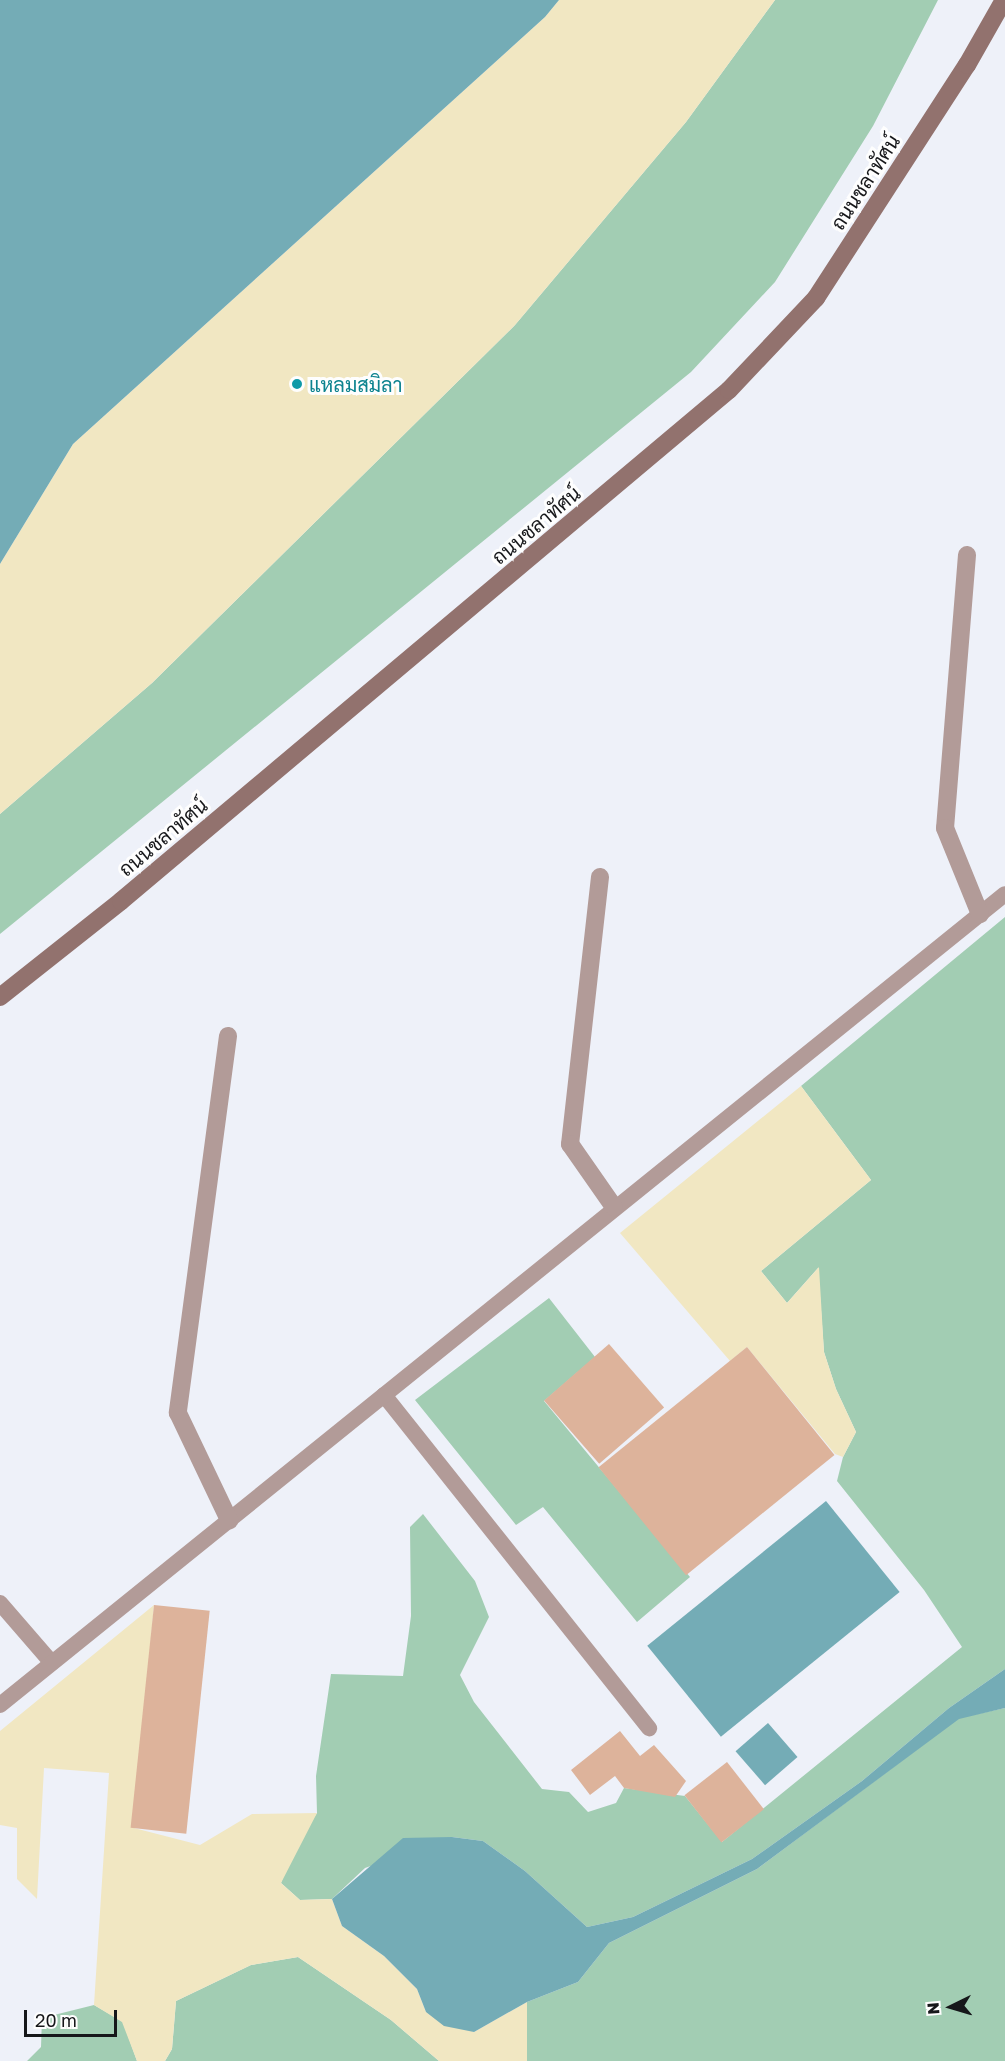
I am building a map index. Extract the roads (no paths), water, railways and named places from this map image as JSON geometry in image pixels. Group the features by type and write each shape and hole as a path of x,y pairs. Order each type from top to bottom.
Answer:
{"main road":[{"name":"ถนนชลาทัศน์","path":"0,997 130,893 729,390 816,298 968,65 1004,0"}],"street":[{"path":"967,555 945,828 980,914"},
{"path":"600,877 570,1144 614,1207"},
{"path":"228,1036 178,1413 229,1520"}],"lane":[{"path":"0,1705 614,1207 1005,894"},
{"path":"384,1395 649,1728"},
{"path":"0,1603 52,1663"}],"water":[{"path":"0,0 559,0 545,17 73,444 0,564"},
{"path":"826,1501 900,1592 721,1737 647,1646"},
{"path":"1005,1669 1005,1708 959,1719 757,1869 609,1943 578,1982 527,2002 474,2032 444,2026 426,2012 417,1989 384,1956 342,1926 332,1899 403,1838 452,1837 483,1841 525,1871 587,1927 633,1917 752,1859 862,1781 949,1708"},
{"path":"768,1723 798,1757 765,1785 736,1751"}],"place":[{"name":"แหลมสมิลา","path":"297,384"}]}
